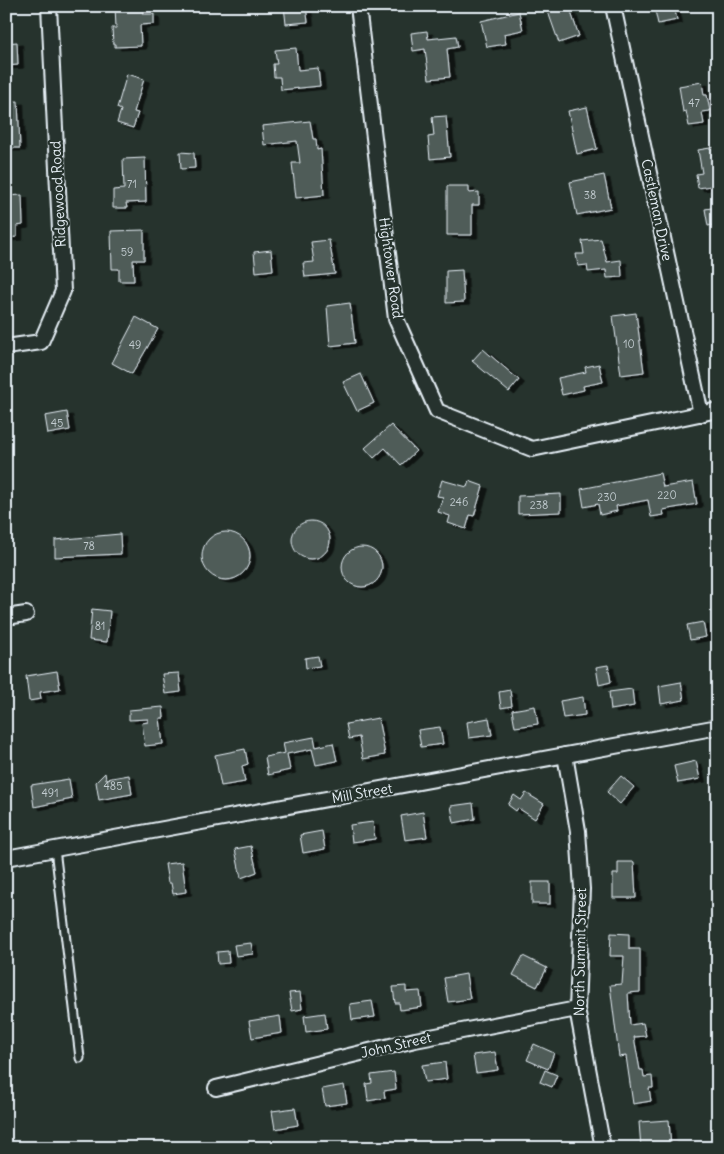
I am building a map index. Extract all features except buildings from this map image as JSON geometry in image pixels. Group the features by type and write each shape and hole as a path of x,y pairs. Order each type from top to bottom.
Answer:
{"street":[{"name":"Ridgewood Road","path":"6,347 41,342 63,291 49,6"},
{"name":"Hightower Road","path":"358,6 396,319 437,411 532,449 718,410"},
{"name":"Castleman Drive","path":"612,6 701,414"},
{"path":"6,617 26,614"},
{"name":"Mill Street","path":"6,858 718,727"},
{"name":"North Summit Street","path":"565,755 578,830 582,889 577,1009 603,1148"},
{"name":"John Street","path":"216,1088 415,1040 577,1009"}],"lane":[{"path":"55,849 80,1058"}]}
